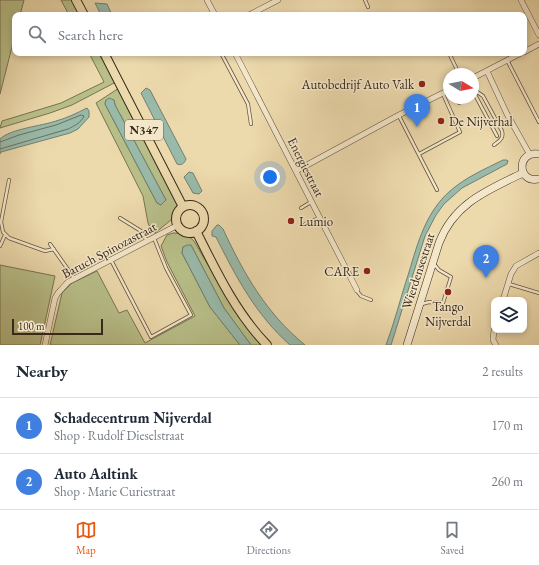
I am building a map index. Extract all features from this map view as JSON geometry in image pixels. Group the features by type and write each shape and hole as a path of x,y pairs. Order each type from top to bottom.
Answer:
{"main road":[{"path":"78,1 83,12"},
{"name":"N347","path":"106,56 183,207"},
{"path":"189,205 196,206 202,212 204,218 202,225 196,231 186,232 178,225 177,215 183,207 189,205"},
{"path":"196,231 216,272 246,320 267,345"}],"street":[{"path":"207,0 213,12"},
{"path":"255,12 278,0"},
{"path":"520,0 527,12"},
{"path":"527,13 539,35"},
{"path":"527,50 539,44"},
{"name":"Energiestraat","path":"236,56 357,290"},
{"path":"479,75 514,56"},
{"path":"487,71 507,114 530,155"},
{"path":"296,171 443,93"},
{"path":"539,154 530,155 523,162 523,173 532,179 539,179"},
{"name":"Wierdensestraat","path":"407,345 443,232 459,211 469,201 523,173"},
{"name":"Baruch Spinozastraat","path":"45,345 55,298 62,288 74,279 178,225"},
{"path":"504,297 516,266 539,253"},
{"path":"494,333 493,340 496,345"}],"lane":[{"path":"365,0 368,7"},
{"path":"223,56 248,104 251,124"},
{"path":"450,56 456,68"},
{"path":"506,60 539,122"},
{"path":"479,94 483,96 502,132 503,136 501,140 494,144"},
{"path":"479,102 497,136"},
{"path":"419,154 460,132 448,104"},
{"path":"399,115 437,190"},
{"path":"9,180 1,222 3,232 5,235 45,251 54,249"},
{"path":"301,208 311,202"},
{"path":"120,218 141,231 147,242"},
{"path":"305,224 319,218"},
{"path":"0,246 5,235"},
{"path":"111,260 151,337 191,315 166,268 154,238"},
{"path":"50,244 74,279"},
{"path":"420,305 429,302 443,303 451,277 439,270 432,263"},
{"path":"508,284 539,293"},
{"path":"357,290 361,296 371,300"}],"green space":[{"path":"0,0 24,0 21,12 12,12 12,47 0,94"},
{"path":"61,0 73,0 79,12 67,12"},
{"path":"91,56 103,56 116,82 72,105 0,128 2,121 61,103 104,82"},
{"path":"119,88 178,204 171,220 155,233 152,232 148,223 143,196 96,103","holes":["106,100 114,100 115,105 166,200 161,205 157,203 105,104"]},
{"path":"179,233 194,241 239,318 249,327 264,345 251,345 224,308 191,245 183,247 182,253 210,307 240,345 50,345 62,293 72,283 97,271 119,313 127,310 145,343 195,316 167,262 161,246 167,235"},
{"path":"0,265 55,276 40,345 0,345"}],"water":[{"path":"95,3 107,4 111,12 100,12"},
{"path":"146,88 150,90 186,159 183,164 177,164 141,93"},
{"path":"109,98 114,100 115,105 166,200 161,205 157,203 105,104 106,100"},
{"path":"87,108 89,111 89,117 78,129 70,133 1,152 0,154 0,139 5,136 18,130 60,120"},
{"path":"503,160 508,161 507,164 462,188 444,204 436,215 425,236 391,345 386,345 412,261 424,228 435,208 456,186"},
{"path":"189,172 193,173 202,191 199,194 193,193 184,177"},
{"path":"217,225 223,229 239,262 267,306 291,333 305,345 290,345 257,308 239,281 216,237 212,236 212,231"},
{"path":"191,245 224,308 251,345 240,345 210,307 182,253 183,247"}],"place":[{"name":"Autobedrijf Auto Valk","path":"422,84"},
{"name":"De Nijverhal","path":"441,121"},
{"name":"Schadecentrum Nijverdal","path":"417,127"},
{"name":"Lumio","path":"291,221"},
{"name":"CARE","path":"367,271"},
{"name":"Auto Aaltink","path":"486,278"},
{"name":"Tango Nijverdal","path":"448,292"}]}
